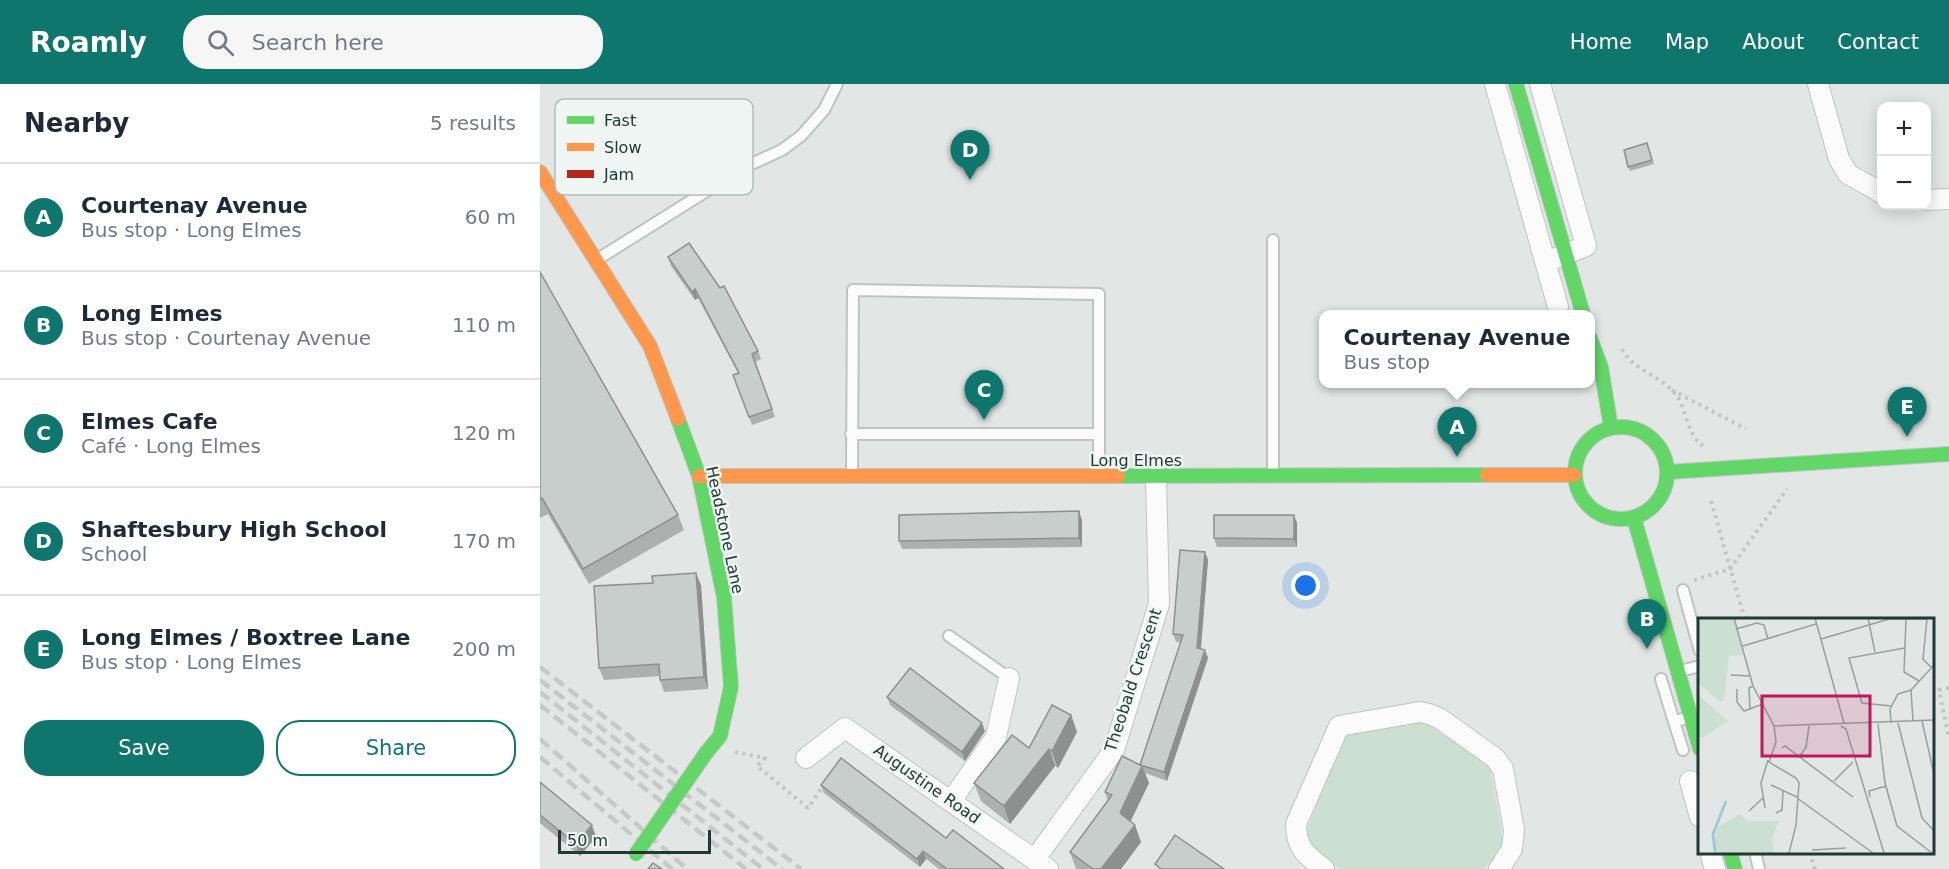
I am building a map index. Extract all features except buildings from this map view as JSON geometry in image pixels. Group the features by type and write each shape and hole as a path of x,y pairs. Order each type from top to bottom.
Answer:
{"street":[{"path":"1495,84 1555,258 1581,310"},
{"path":"1516,84 1555,258 1558,307"},
{"path":"1540,84 1586,246 1555,258"},
{"path":"1818,84 1839,159 1848,174 1877,191"},
{"name":"Headstone Lane","path":"543,184 598,259 650,346 699,476 724,597 731,687 720,736 636,854 630,868"},
{"path":"1931,200 1949,199"},
{"path":"1595,351 1601,367 1611,428"},
{"path":"1611,428 1633,429 1653,439 1662,451 1668,472 1667,483 1659,501 1645,513 1634,518 1612,519 1597,514 1585,504 1577,490 1574,475 1576,459 1584,445 1596,434 1611,428"},
{"path":"1668,472 1949,454"},
{"name":"Long Elmes","path":"699,476 1574,475"},
{"name":"Theobald Crescent","path":"1041,864 1114,750 1159,604 1156,477"},
{"path":"1634,518 1698,742"},
{"path":"951,801 996,737 1010,678"},
{"path":"1324,869 1301,851 1296,838 1296,824 1339,726 1420,712 1439,718 1495,758 1503,769 1514,830 1512,849 1499,869"},
{"name":"Augustine Road","path":"806,758 845,728 1041,864"},
{"path":"1690,781 1698,803"},
{"path":"1711,854 1715,869"},
{"path":"1730,854 1734,869"}],"lane":[{"path":"753,163 782,150 801,136 824,110 837,84"},
{"path":"598,259 700,195"},
{"path":"1273,240 1273,476"},
{"path":"852,475 853,290 1099,294 1099,477"},
{"path":"851,434 1098,434"},
{"path":"1683,590 1698,644"},
{"path":"949,636 1010,678"},
{"path":"1678,671 1698,666"},
{"path":"1661,679 1683,750"},
{"path":"1674,722 1691,716"},
{"path":"1755,854 1759,869"}],"path":[{"path":"1621,346 1631,361 1672,390 1746,429"},
{"path":"1672,390 1701,445 1709,447"},
{"path":"1692,580 1731,569 1791,483 1791,464"},
{"path":"1711,501 1744,618"},
{"path":"1949,688 1938,690 1949,739"},
{"path":"729,750 758,757"},
{"path":"1811,854 1815,869"}],"green space":[{"path":"1421,720 1490,766 1505,851 1483,869 1340,869 1303,841 1342,734"}],"railway":[{"path":"540,667 801,869"},
{"path":"540,680 782,869"},
{"path":"540,692 763,869"},
{"path":"540,705 746,869"},
{"path":"540,739 687,869"},
{"path":"540,757 672,869"}],"traffic: fast":[{"path":"1516,84 1582,310"},
{"path":"1595,351 1601,367 1611,428"},
{"path":"678,419 699,476 724,597 731,687 720,736 706,753"},
{"path":"1621,427 1639,430 1654,440 1664,455 1667,473 1664,491 1654,506 1639,516 1621,519 1603,516 1588,506 1578,491 1575,473 1578,455 1588,440 1603,430 1621,427"},
{"path":"1668,472 1949,454"},
{"path":"1118,476 1487,475"},
{"path":"1634,518 1698,742"},
{"path":"636,854 706,753"},
{"path":"1731,854 1735,869"}],"traffic: slow":[{"path":"540,172 650,346 678,419"},
{"path":"1487,475 1574,475"},
{"path":"699,476 1118,476"}],"place":[{"name":"Shaftesbury High School","path":"970,180"},
{"name":"Elmes Cafe","path":"984,420"},
{"name":"Long Elmes / Boxtree Lane","path":"1907,437"},
{"name":"Courtenay Avenue","path":"1457,457"},
{"name":"Long Elmes","path":"1647,649"}]}
